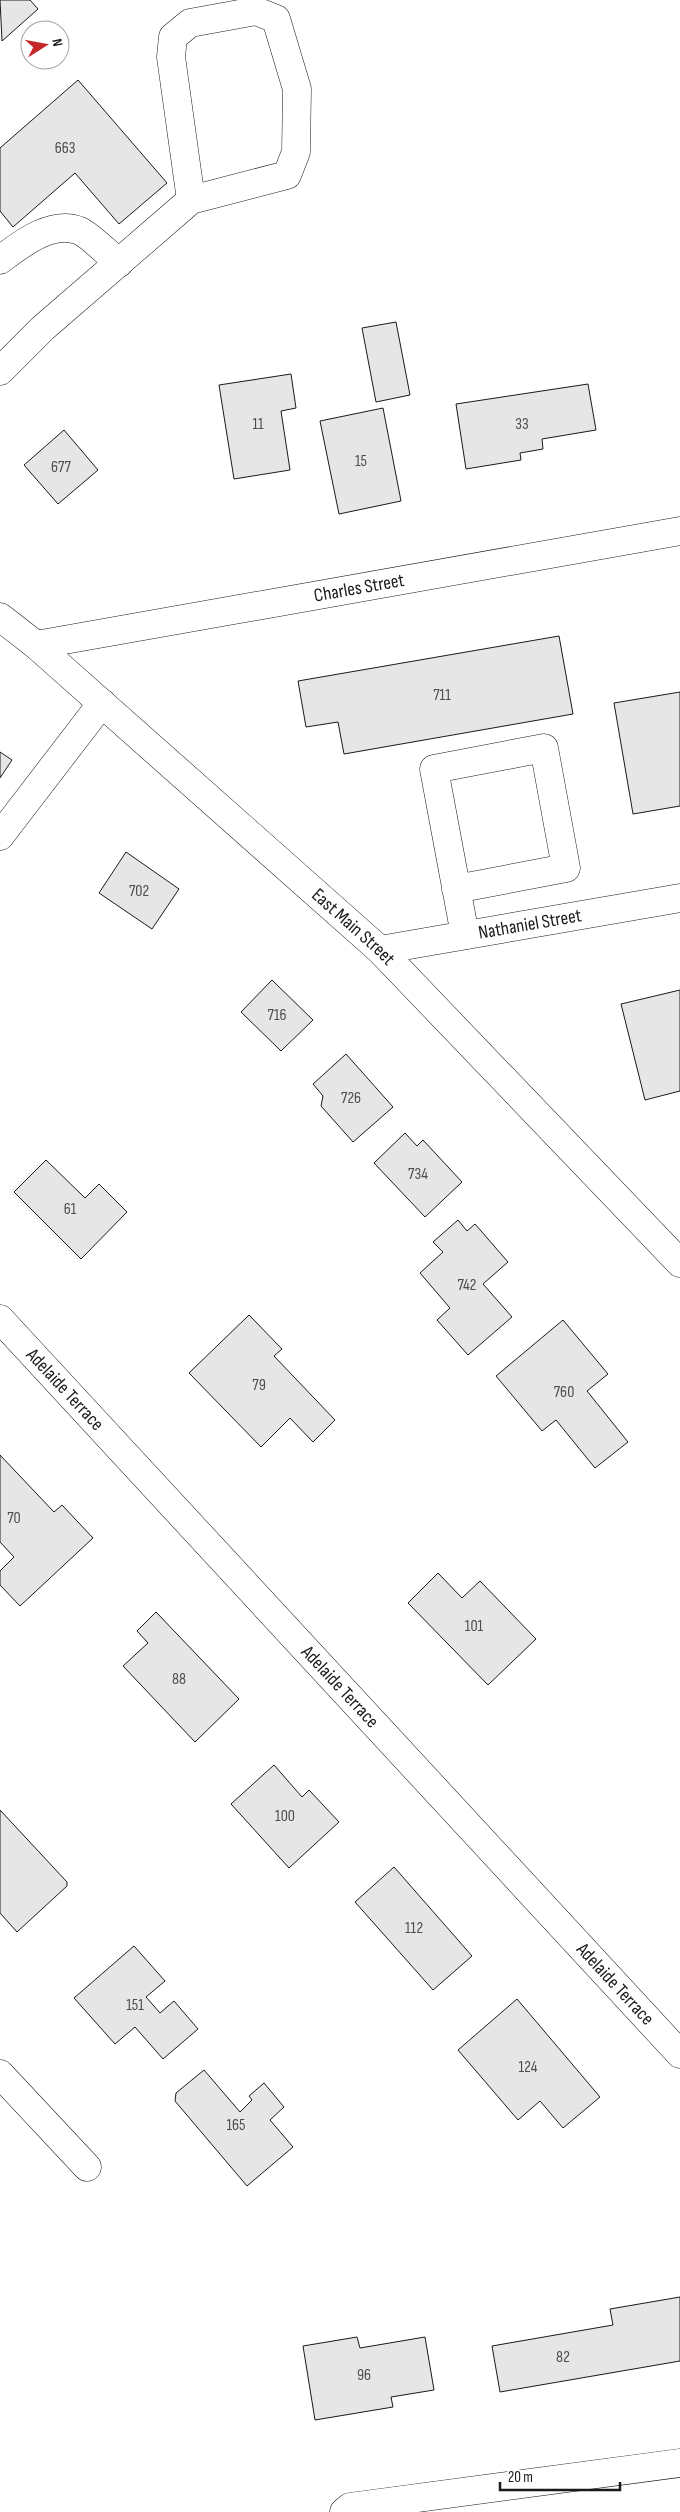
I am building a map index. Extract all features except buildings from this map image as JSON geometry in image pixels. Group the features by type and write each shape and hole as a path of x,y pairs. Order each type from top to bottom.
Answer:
{"main road":[{"path":"0,371 43,328 191,200 287,175 296,152 297,89 276,19 256,11 190,23 173,37 171,57 191,200"},
{"path":"0,260 27,240 60,228 80,231 119,263"},
{"name":"Charles Street","path":"36,644 680,531"},
{"name":"East Main Street","path":"0,617 36,644 380,950 680,1263"},
{"path":"0,836 102,703"},
{"path":"456,889 566,868 544,748 434,770 456,889 465,935"},
{"name":"Nathaniel Street","path":"380,950 680,898"},
{"name":"Adelaide Terrace","path":"0,1319 680,2054"},
{"path":"0,2074 87,2166"},
{"path":"344,2512 350,2507 680,2463"}]}
